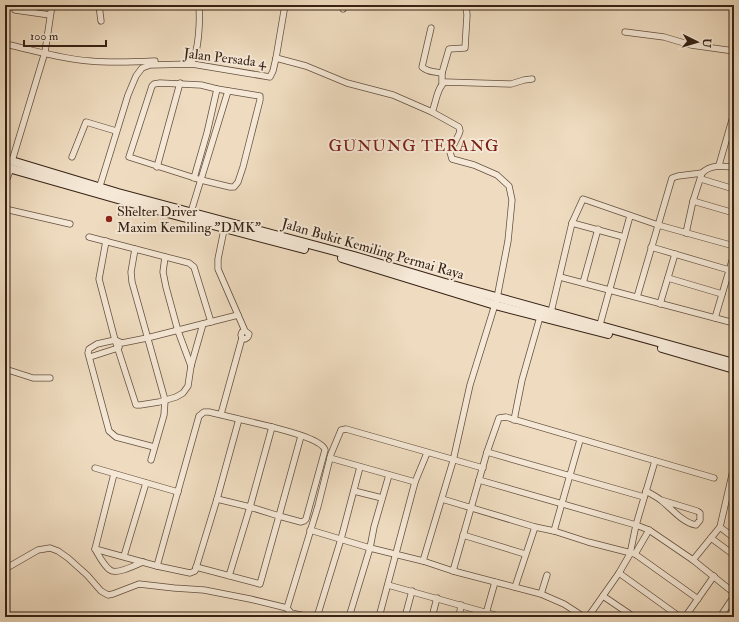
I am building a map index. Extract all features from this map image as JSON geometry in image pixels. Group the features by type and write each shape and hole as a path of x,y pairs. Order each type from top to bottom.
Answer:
{"street":[{"path":"5,184 8,164 45,52 52,5"},
{"path":"100,5 101,21"},
{"name":"Jalan Persada 4","path":"99,190 128,96 136,76 142,68 150,65 192,64 268,77 271,76 276,58 285,5"},
{"path":"432,112 442,83 442,73 449,49 465,48 467,15 466,5"},
{"path":"5,44 45,52 56,56 90,61 192,61 196,51 200,21 199,7"},
{"path":"15,10 50,15"},
{"path":"431,28 422,67 430,71 442,73"},
{"path":"625,32 664,37 691,45 734,51"},
{"path":"276,58 306,66 347,83 393,95 432,112 459,127 459,134 450,152 452,159 474,165 497,175 509,186 512,200 508,234 496,301 470,385 453,460 423,561"},
{"path":"442,83 511,84 524,80 532,80"},
{"path":"160,83 180,83 259,95 261,99 243,167 238,182 234,187 157,168 128,157 152,86 160,83"},
{"path":"157,168 180,83"},
{"path":"194,178 207,133 216,89"},
{"path":"191,212 216,135 228,91"},
{"path":"719,165 734,113"},
{"path":"72,157 86,122 116,131"},
{"path":"207,133 216,135"},
{"name":"Jalan Bukit Kemiling Permai Raya","path":"8,164 99,190 191,212 225,224 351,261 496,301 550,312 646,343 734,369"},
{"path":"686,233 693,201 701,176 711,167 719,165 734,167"},
{"path":"636,297 672,178 678,176 701,176 734,189"},
{"name":"Jalan Bukit Kemiling Permai Raya","path":"99,190 160,211 225,224"},
{"path":"550,312 572,224 583,199 658,225 734,246"},
{"path":"693,201 734,213"},
{"path":"5,209 70,224"},
{"path":"599,328 630,216"},
{"path":"220,414 242,338 246,339 249,336 245,331 218,269 218,259 225,224"},
{"path":"572,224 624,237"},
{"path":"583,283 598,230"},
{"path":"89,237 189,263 194,267 210,322"},
{"path":"106,241 99,279 115,340 136,405 180,396 186,391 191,366 203,324"},
{"path":"651,248 729,270"},
{"path":"135,249 131,272 132,282 165,400 164,415 151,460"},
{"path":"660,304 675,254"},
{"path":"715,318 734,254"},
{"path":"165,257 163,272 166,287 178,331 191,366"},
{"path":"560,276 734,323"},
{"path":"668,278 722,294"},
{"name":"Jalan Bukit Kemiling Permai Raya","path":"496,301 540,317 599,328 734,363"},
{"path":"154,447 116,437 109,431 88,350 91,347 115,340 122,343 147,338 238,315"},
{"path":"514,420 522,380 540,317"},
{"path":"90,357 118,348 122,343"},
{"path":"5,369 33,378 50,378"},
{"path":"157,566 199,416 208,412 272,427 316,441 325,448 306,519 302,522 217,499"},
{"path":"453,571 487,452 499,418 506,417 655,462 714,478"},
{"path":"95,549 157,566 190,573 195,571 239,419"},
{"path":"229,576 272,427"},
{"path":"289,613 330,458 341,430 344,429 483,468"},
{"path":"196,567 260,584 301,436"},
{"path":"554,531 580,440"},
{"path":"487,452 644,497"},
{"path":"379,617 416,482 427,453"},
{"path":"330,458 416,482"},
{"path":"633,554 636,525 655,462"},
{"path":"693,560 720,527 731,491 734,466"},
{"path":"317,617 341,539 360,467"},
{"path":"95,468 178,492"},
{"path":"114,474 95,549 105,565 112,571 117,572 143,562"},
{"path":"349,617 370,548 374,526 389,475"},
{"path":"479,480 649,530 693,560 734,592"},
{"path":"124,556 146,483"},
{"path":"354,491 382,498"},
{"path":"646,491 660,500 677,515 694,524 697,524 700,520 700,513 697,510 660,500"},
{"path":"442,499 633,554 698,599"},
{"path":"515,587 535,527"},
{"path":"720,527 734,538"},
{"path":"310,530 370,548 423,561 453,571 541,594 564,604 584,617"},
{"path":"588,617 649,530"},
{"path":"463,535 525,554"},
{"path":"711,538 734,555"},
{"path":"5,569 38,550 50,548 58,551 68,558 87,575 101,591 108,595 139,584 204,590 250,599 289,613 310,617"},
{"path":"619,573 680,617"},
{"path":"541,594 547,575"},
{"path":"685,617 714,576"},
{"path":"485,615 495,582"},
{"path":"388,585 461,605 485,615 502,617"},
{"path":"405,617 412,592"},
{"path":"603,596 634,617"},
{"path":"720,617 734,596"},
{"path":"432,617 438,598"},
{"path":"459,617 461,605"}],"place":[{"name":"Shelter Driver Maxim Kemiling \"DMK\"","path":"109,219"}],"district":[{"name":"GUNUNG TERANG","path":"414,146"}]}
